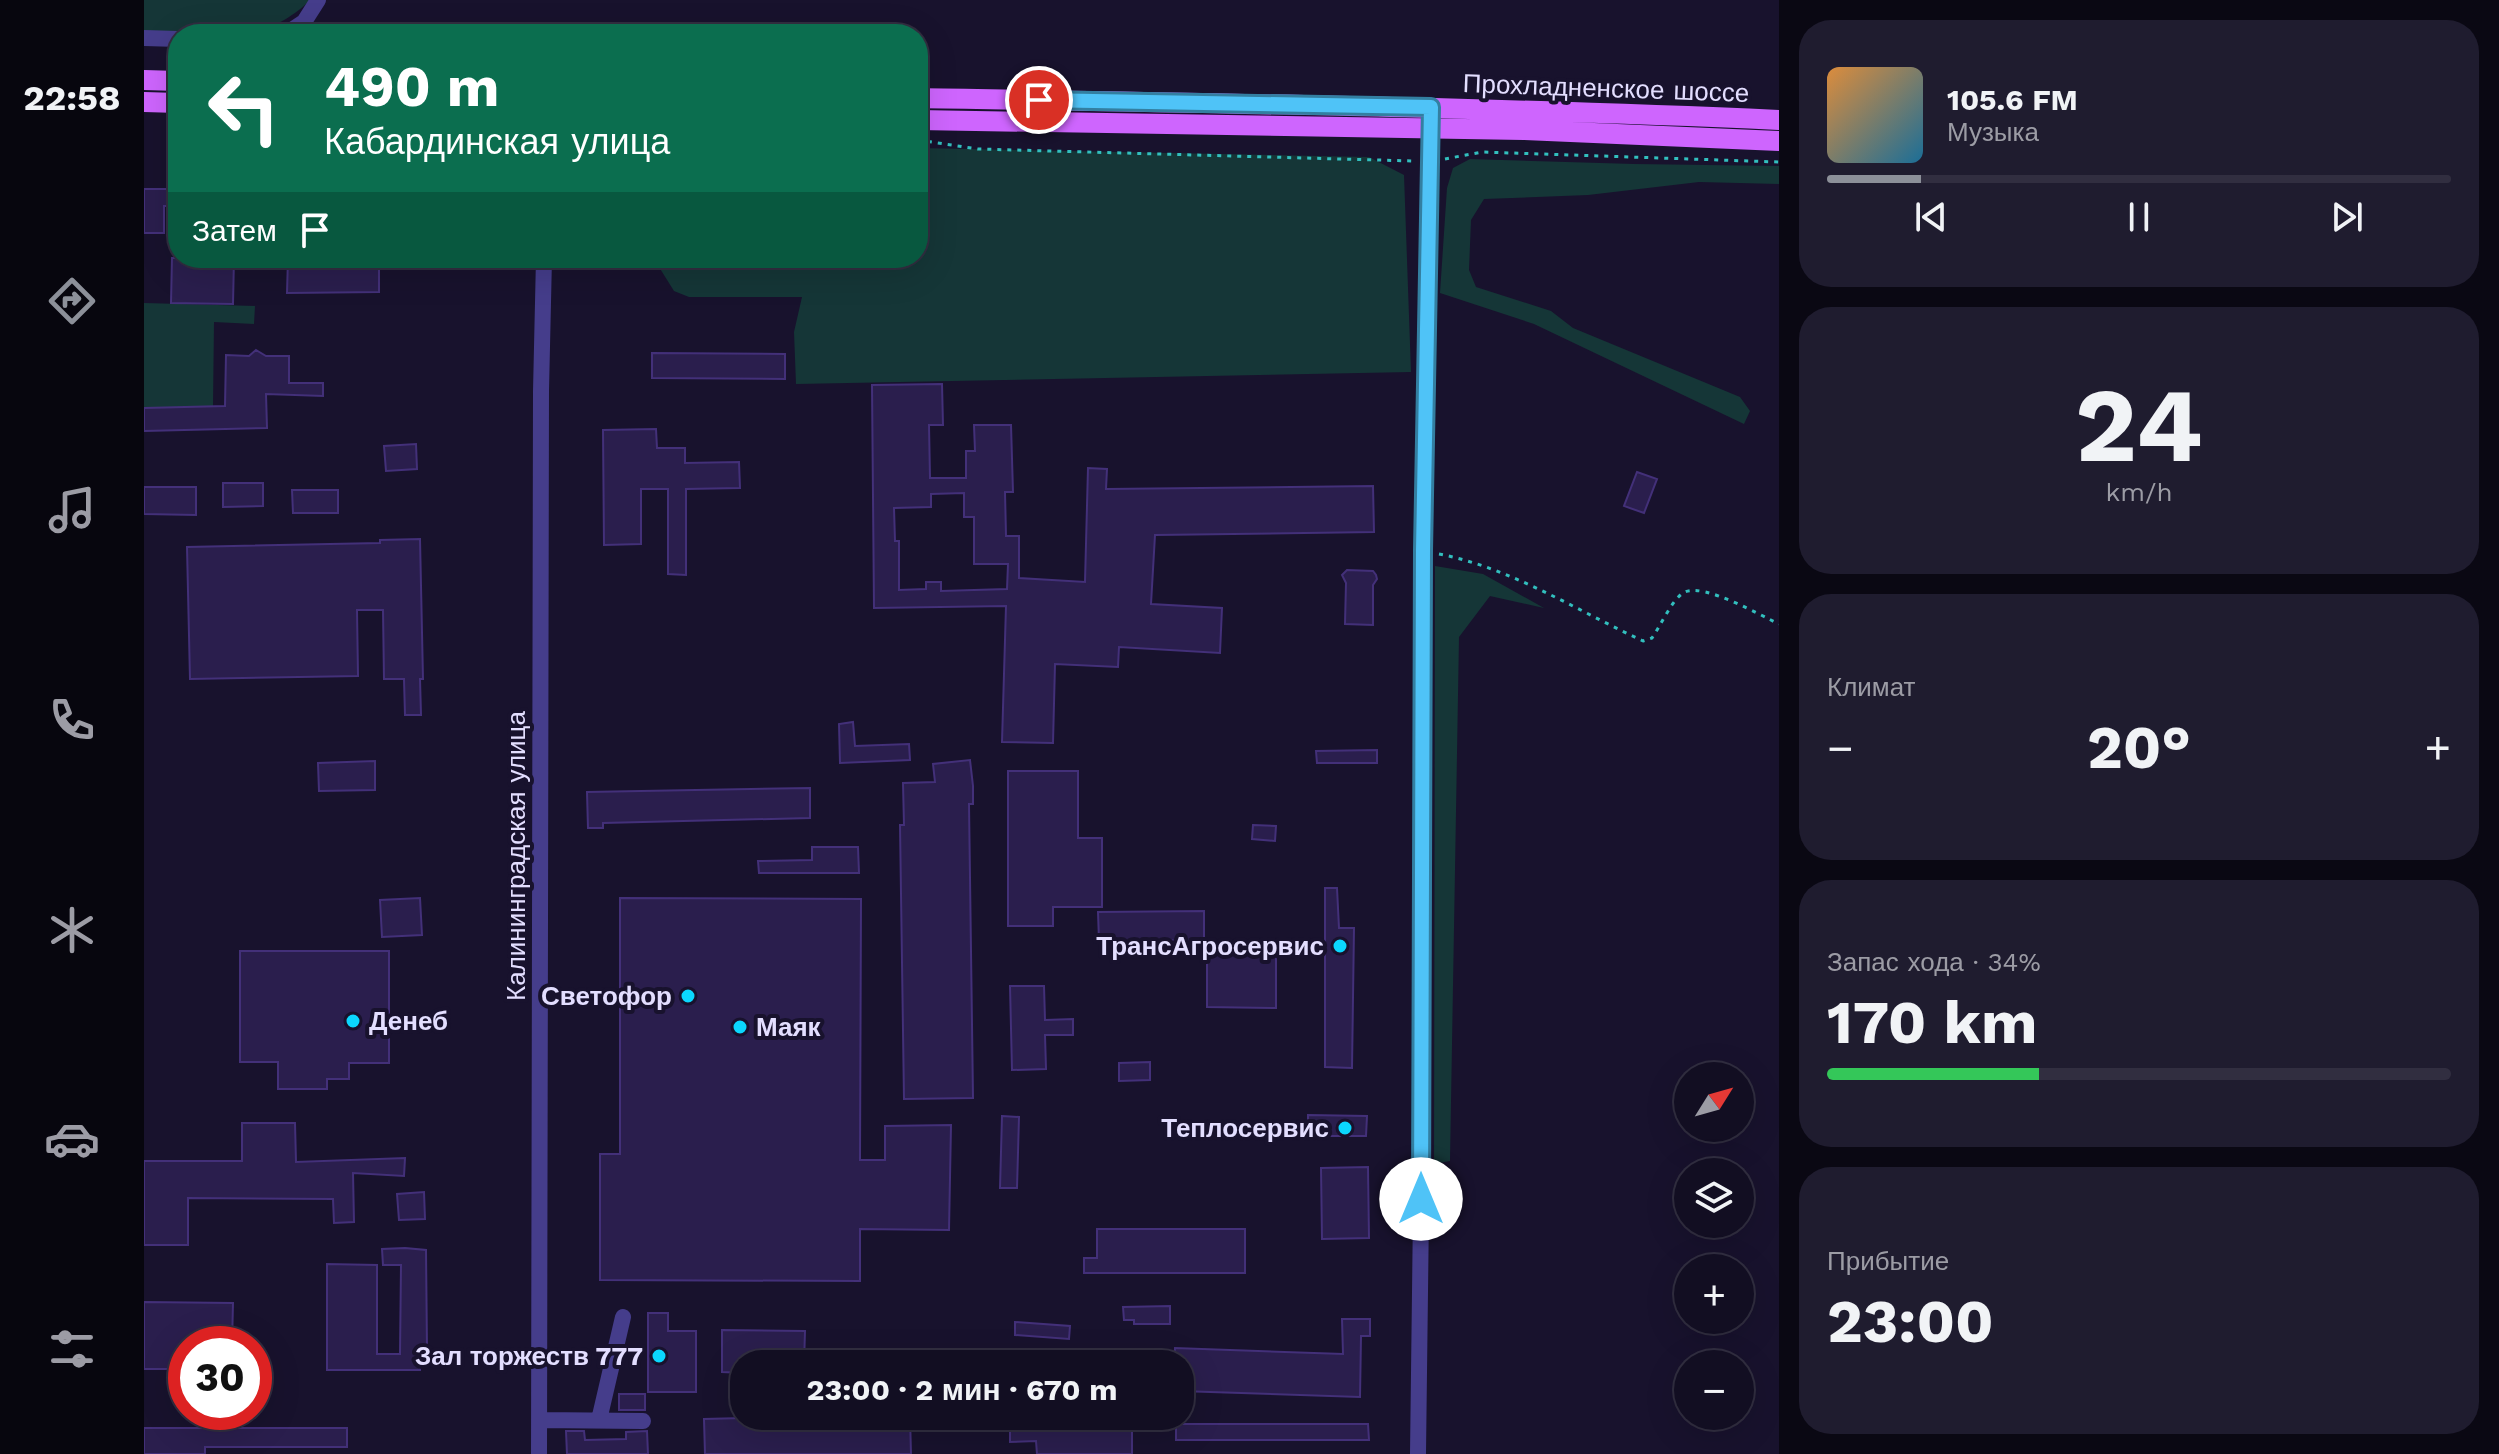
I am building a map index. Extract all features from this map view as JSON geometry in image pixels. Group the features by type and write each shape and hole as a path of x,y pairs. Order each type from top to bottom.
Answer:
{"main road":[{"path":"144,80 168,81"},
{"path":"928,98 1431,118"},
{"path":"144,102 168,103"},
{"name":"Прохладненское шоссе","path":"1431,118 1602,112 1779,120"},
{"path":"928,120 1431,118"},
{"name":"Прохладненское шоссе","path":"1431,118 1524,130 1779,141"}],"street":[{"path":"301,24 318,0"},
{"path":"144,38 168,39"},
{"path":"1418,1454 1423,1049 1423,551 1431,118"},
{"name":"Калининградская улица","path":"539,1454 544,268"},
{"path":"599,1420 623,1317"},
{"path":"539,1420 643,1421"}],"path":[{"path":"928,142 978,149 1430,162 1482,152 1779,162"},
{"path":"1423,551 1464,559 1496,571 1643,641 1652,638 1677,599 1686,591 1697,590 1721,597 1779,624"}],"green space":[{"path":"144,0 310,0 276,24 168,24 168,34 144,34"},
{"path":"928,148 1369,157 1404,175 1411,372 796,384 794,332 802,297 689,297 674,291 660,268 928,268"},
{"path":"1470,159 1779,166 1779,184 1699,182 1588,195 1484,199 1471,220 1469,270 1476,287 1551,311 1573,328 1740,397 1750,411 1744,424 1534,324 1440,293 1447,188 1453,168"},
{"path":"144,303 255,306 254,324 214,322 213,406 144,408"},
{"path":"1435,566 1483,574 1544,608 1490,596 1459,637 1450,1161 1434,1164"}],"building":[{"path":"144,189 168,189 168,206 164,206 164,233 144,233"},
{"path":"172,268 234,268 233,304 171,303"},
{"path":"288,268 379,268 379,292 287,293"},
{"path":"256,350 266,356 289,356 289,383 323,383 323,396 266,394 267,428 144,431 144,408 225,406 226,355 249,356"},
{"path":"652,353 785,354 785,379 652,378"},
{"path":"942,384 943,425 929,425 930,478 966,478 966,451 975,451 974,425 1011,425 1013,492 1005,492 1006,536 1019,536 1019,578 1085,582 1088,468 1107,469 1106,489 1373,486 1374,532 1155,535 1151,604 1222,608 1220,653 1119,647 1118,667 1055,664 1053,743 1002,742 1006,606 874,608 872,385","holes":["964,493 964,517 974,517 974,564 1008,564 1007,589 941,591 941,582 926,582 926,589 899,590 899,541 895,541 894,508 931,507 931,494"]},
{"path":"656,429 657,448 685,448 685,463 739,462 740,488 686,489 686,575 668,574 668,489 641,489 641,544 604,545 603,430"},
{"path":"416,444 417,469 386,471 384,446"},
{"path":"1637,472 1657,479 1644,513 1624,506"},
{"path":"223,483 263,483 263,506 223,507"},
{"path":"144,487 196,487 196,515 144,514"},
{"path":"292,490 338,490 338,513 293,513"},
{"path":"420,539 421,715 405,715 404,679 384,679 383,610 357,610 358,676 190,679 187,547 380,543 380,540"},
{"path":"1347,570 1373,571 1376,575 1373,625 1345,624 1346,583 1342,575"},
{"path":"853,722 855,746 909,744 910,760 840,763 839,724"},
{"path":"1377,750 1377,763 1317,763 1316,751"},
{"path":"970,760 973,786 973,804 969,804 973,1098 904,1099 900,825 904,825 903,783 935,782 933,764"},
{"path":"375,761 375,790 319,791 318,763"},
{"path":"1008,771 1078,771 1078,838 1102,838 1102,907 1053,907 1053,926 1008,926"},
{"path":"810,788 810,818 603,823 603,828 588,828 587,792"},
{"path":"1253,825 1276,826 1275,841 1252,839"},
{"path":"812,847 858,847 859,873 759,873 758,861 812,860"},
{"path":"1325,888 1337,888 1339,928 1354,928 1352,1068 1325,1067"},
{"path":"420,898 422,935 382,937 380,900"},
{"name":"Маяк","path":"620,898 861,899 860,1160 885,1160 885,1126 951,1125 949,1230 860,1229 860,1281 600,1280 600,1154 620,1154"},
{"path":"1204,911 1204,940 1099,941 1098,912"},
{"path":"240,951 389,951 389,1063 349,1063 349,1079 327,1079 327,1089 278,1089 278,1062 240,1062"},
{"path":"1207,953 1276,954 1276,1008 1207,1007"},
{"path":"1010,986 1044,986 1045,1020 1073,1019 1073,1035 1045,1035 1046,1069 1012,1070"},
{"path":"1150,1062 1150,1080 1119,1081 1119,1063"},
{"path":"1308,1115 1367,1116 1366,1136 1308,1136"},
{"path":"1002,1116 1019,1117 1017,1188 1000,1188"},
{"path":"242,1123 295,1123 296,1162 405,1158 404,1176 353,1173 354,1222 334,1223 333,1199 188,1198 188,1245 144,1245 144,1161 242,1161"},
{"path":"1368,1167 1369,1238 1322,1239 1321,1168"},
{"path":"424,1192 425,1219 399,1220 397,1194"},
{"path":"1097,1229 1245,1229 1245,1273 1084,1273 1084,1258 1097,1258"},
{"path":"382,1249 426,1250 427,1350 420,1350 420,1370 327,1370 327,1264 377,1265 377,1354 400,1354 401,1265 383,1265"},
{"path":"144,1302 233,1303 232,1326 168,1326 168,1369 144,1369"},
{"path":"1170,1306 1170,1324 1134,1324 1134,1320 1124,1320 1123,1307"},
{"path":"648,1313 668,1313 668,1331 696,1331 696,1392 648,1392"},
{"path":"1342,1319 1370,1319 1370,1336 1361,1336 1360,1397 1194,1391 1194,1350 1175,1350 1175,1348 1343,1354"},
{"path":"1015,1322 1070,1326 1069,1339 1015,1335"},
{"path":"722,1330 805,1331 804,1350 730,1350 730,1372 722,1372"},
{"path":"619,1394 645,1394 645,1410 619,1410"},
{"path":"730,1418 730,1430 910,1430 911,1454 705,1454 704,1419"},
{"path":"1194,1424 1368,1424 1369,1440 1176,1440 1176,1430 1194,1430"},
{"path":"144,1428 347,1428 347,1447 205,1447 205,1454 144,1454"},
{"path":"1010,1430 1132,1430 1132,1454 1037,1454 1036,1441 1010,1442"},
{"path":"566,1431 584,1431 585,1440 626,1439 626,1432 647,1431 648,1454 567,1454"}],"place":[{"name":"ТрансАгросервис","path":"1340,946"},
{"name":"Светофор","path":"688,996"},
{"name":"Денеб","path":"353,1021"},
{"name":"Маяк","path":"740,1027"},
{"name":"Теплосервис","path":"1345,1128"},
{"name":"Зал торжеств 777","path":"659,1356"}],"route":[{"path":"1039,100 1431,107 1423,551 1421,1199"}]}
